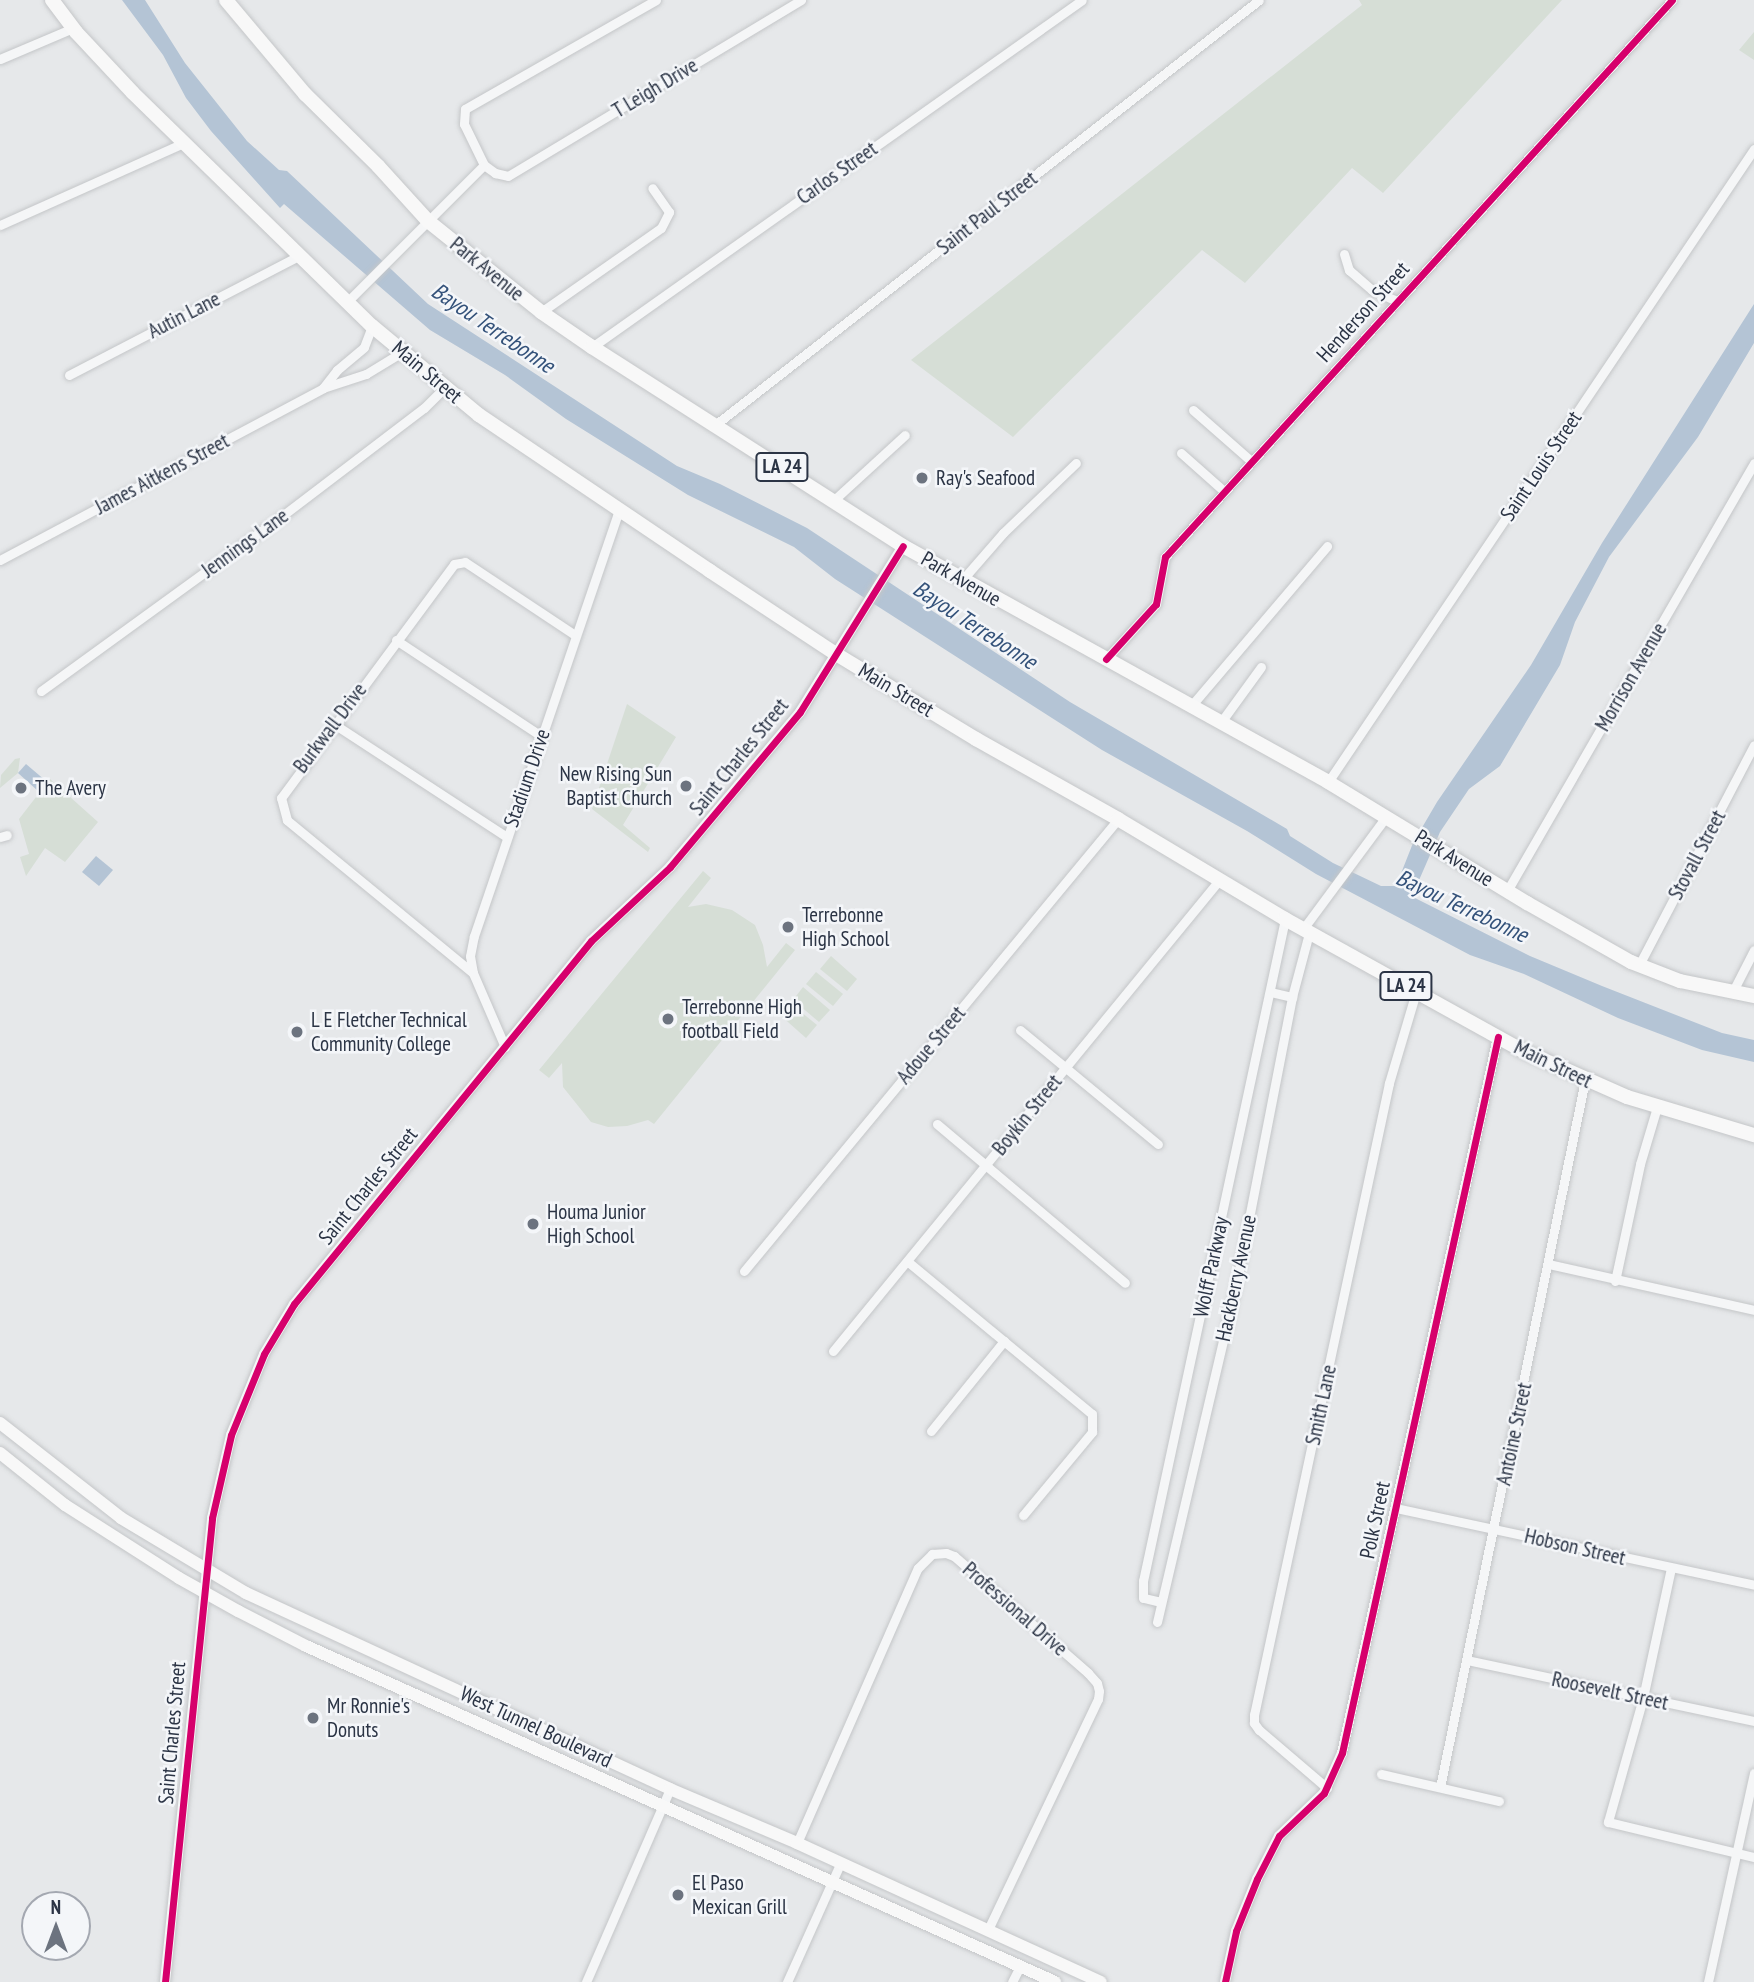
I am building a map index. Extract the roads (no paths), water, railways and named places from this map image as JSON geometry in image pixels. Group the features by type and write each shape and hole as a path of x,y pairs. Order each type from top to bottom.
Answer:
{"main road":[{"name":"Main Street","path":"52,0 73,28 183,143 346,303 444,388 619,510 836,654 976,739 1416,992 1498,1037 1586,1080 1657,1107 1754,1135"},
{"name":"Park Avenue","path":"226,0 305,94 378,166 428,221 541,313 592,347 903,546 1328,782 1507,891 1639,965 1681,981 1754,996"},
{"name":"West Tunnel Boulevard","path":"0,1423 103,1505 263,1602 670,1789 797,1843 1101,1982"},
{"name":"West Tunnel Boulevard","path":"0,1453 65,1505 202,1591 306,1646 1055,1982"}],"street":[{"path":"346,303 484,165 464,124 465,109 656,0"},
{"name":"T Leigh Drive","path":"484,165 495,173 508,176 801,0"},
{"name":"Carlos Street","path":"592,347 1082,0"},
{"name":"Saint Paul Street","path":"715,425 1259,0"},
{"name":"Henderson Street","path":"1105,659 1156,604 1165,557 1672,0"},
{"path":"0,59 73,28"},
{"path":"0,225 183,143"},
{"name":"Saint Louis Street","path":"1328,782 1754,149"},
{"path":"541,313 661,228 669,212 652,188"},
{"path":"1344,254 1349,270 1372,290 1397,301"},
{"name":"Autin Lane","path":"69,375 299,256"},
{"name":"James Aitkens Street","path":"323,388 337,370 364,347 372,326"},
{"name":"James Aitkens Street","path":"0,560 323,388 366,374 402,352"},
{"name":"Jennings Lane","path":"41,691 282,516 424,408 444,388"},
{"path":"1193,410 1251,461"},
{"path":"834,500 905,435"},
{"path":"1181,453 1224,491"},
{"path":"963,579 1003,533 1076,463"},
{"name":"Morrison Avenue","path":"1507,891 1754,463"},
{"name":"Stadium Drive","path":"505,1047 473,973 470,956 474,936 619,510"},
{"name":"Saint Charles Street","path":"165,1982 205,1569 228,1444 264,1354 295,1304 592,941 670,867 800,712 903,546"},
{"path":"1191,706 1327,546"},
{"name":"Burkwall Drive","path":"473,973 287,820 283,813 284,790 454,564 465,562 575,635"},
{"path":"396,640 541,736"},
{"path":"1221,722 1261,667"},
{"path":"334,724 507,837"},
{"name":"Stovall Street","path":"1639,965 1754,745"},
{"name":"Hackberry Avenue","path":"1157,1622 1237,1280 1306,931 1328,892 1385,818"},
{"name":"Adoue Street","path":"744,1270 1118,819"},
{"name":"Boykin Street","path":"833,1351 1220,879"},
{"name":"Wolff Parkway","path":"1161,1602 1143,1598 1143,1581 1285,919"},
{"path":"1732,993 1754,950"},
{"path":"1270,992 1292,997"},
{"name":"Smith Lane","path":"1327,1788 1259,1730 1254,1723 1254,1715 1389,1083 1416,992"},
{"path":"1020,1030 1158,1144"},
{"name":"Polk Street","path":"1225,1982 1236,1931 1279,1836 1327,1788 1342,1753 1498,1037"},
{"name":"Antoine Street","path":"1440,1787 1586,1080"},
{"path":"1615,1281 1640,1164 1657,1107"},
{"path":"937,1124 1125,1283"},
{"path":"907,1261 1085,1407 1094,1420 1092,1432 1023,1515"},
{"path":"1549,1264 1615,1281 1754,1310"},
{"path":"931,1430 1004,1341"},
{"name":"Hobson Street","path":"1396,1508 1754,1585"},
{"name":"Professional Drive","path":"797,1843 918,1568 932,1554 954,1556 1088,1673 1097,1683 1099,1691 1093,1712 988,1930"},
{"path":"1671,1568 1643,1698 1608,1822 1754,1857"},
{"name":"Roosevelt Street","path":"1467,1660 1754,1721"},
{"path":"1708,1982 1754,1773"},
{"path":"1381,1774 1499,1801"},
{"path":"586,1982 670,1789"},
{"path":"787,1982 840,1864"},
{"path":"1012,1982 1020,1966"}],"water":[{"path":"122,0 145,0 185,63 247,141 279,170 287,171 428,304 677,466 720,484 807,528 1070,702 1287,829 1290,836 1333,863 1381,886 1396,886 1413,843 1437,802 1531,665 1602,543 1754,304 1754,343 1698,437 1609,557 1575,622 1560,665 1500,766 1469,789 1440,832 1413,894 1415,898 1530,956 1722,1033 1754,1040 1754,1062 1702,1050 1618,1018 1524,974 1470,955 1316,874 1247,831 1102,750 835,579 794,547 688,495 566,419 505,375 430,330 284,204 280,208 211,131 186,98 163,55"},
{"path":"26,764 46,781 38,791 18,773"},
{"path":"96,856 113,870 99,886 82,872"}],"place":[{"name":"Ray's Seafood","path":"922,478"},
{"name":"New Rising Sun Baptist Church","path":"686,786"},
{"name":"The Avery","path":"21,788"},
{"name":"Terrebonne High School","path":"788,927"},
{"name":"Terrebonne High football Field","path":"668,1019"},
{"name":"L E Fletcher Technical Community College","path":"297,1032"},
{"name":"Houma Junior High School","path":"533,1224"},
{"name":"Mr Ronnie's Donuts","path":"313,1718"},
{"name":"El Paso Mexican Grill","path":"678,1895"}],"water label":[{"name":"Bayou Terrebonne","path":"493,328"},
{"name":"Bayou Terrebonne","path":"975,625"},
{"name":"Bayou Terrebonne","path":"1462,906"}]}
